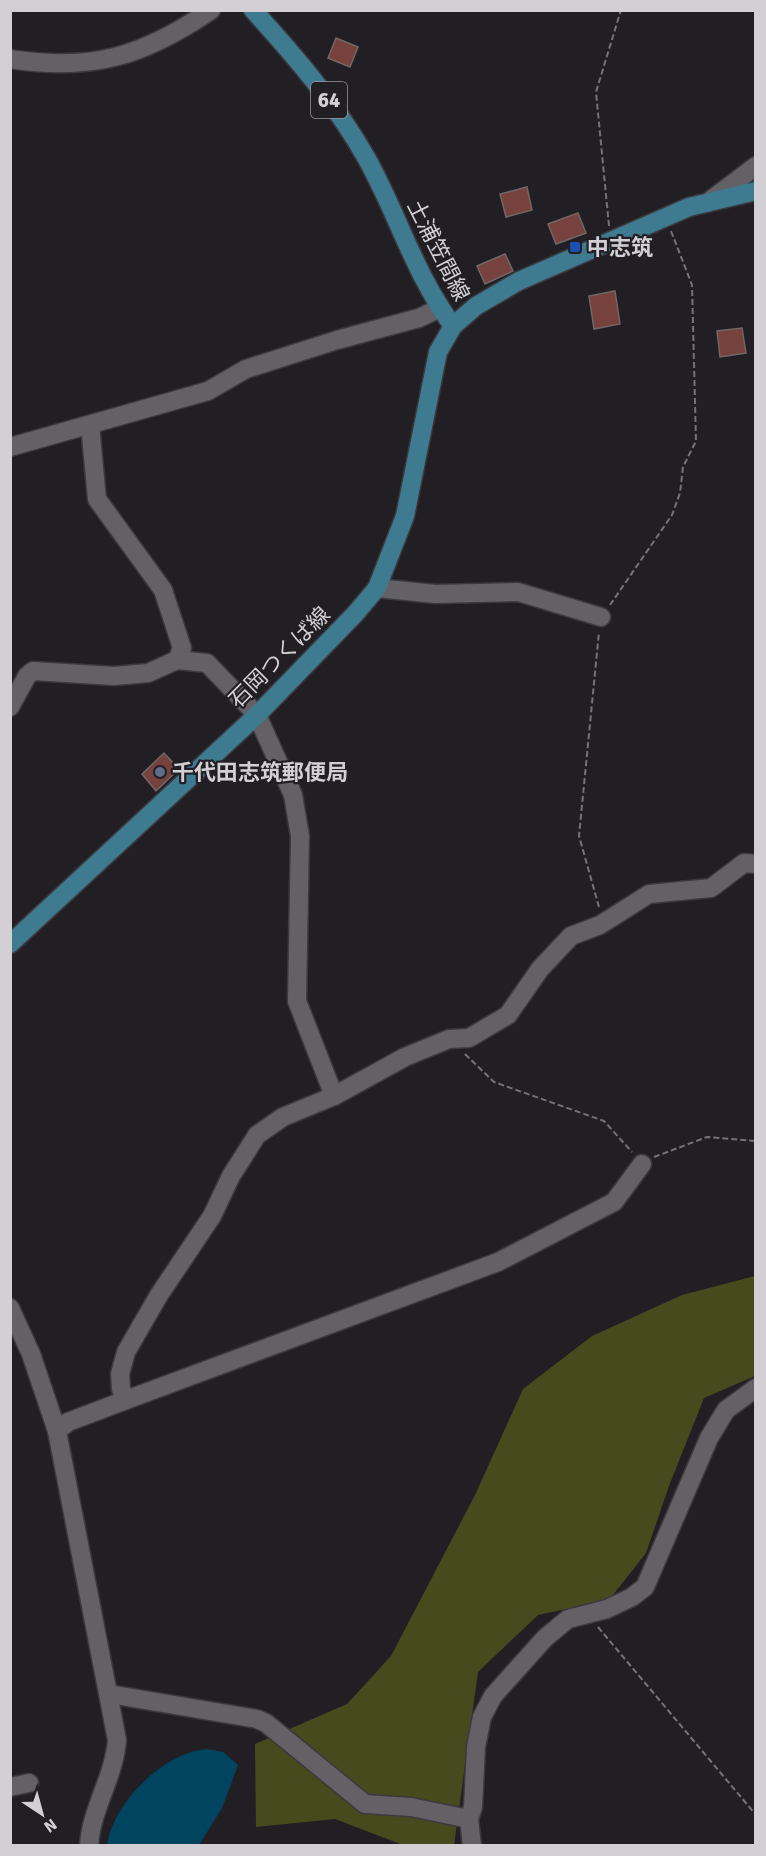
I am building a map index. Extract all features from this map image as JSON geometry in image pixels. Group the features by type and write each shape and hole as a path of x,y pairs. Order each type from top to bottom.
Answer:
{"main road":[{"name":"土浦笠間線","path":"253,10 291,50 343,119 367,160 419,273 453,326 495,294 611,240 666,216 711,200 756,191"},
{"name":"石岡つくば線","path":"10,944 257,715 355,614 376,588 405,516 438,352 453,326"}],"street":[{"path":"10,59 43,64 124,57 159,41 212,10"},
{"path":"711,200 756,166"},
{"path":"10,447 208,391 246,369 337,340 419,318 440,309"},
{"path":"90,425 97,499 163,590 182,648 177,660"},
{"path":"376,588 435,594 518,592 601,617"},
{"path":"10,707 27,676 33,671 114,676 148,673 177,660 207,663 257,715 292,795 300,836 297,888 297,1001 334,1096"},
{"path":"126,1400 121,1389 120,1374 126,1352 159,1295 212,1216 231,1176 257,1135 283,1117 334,1096 405,1057 449,1039 469,1038 508,1014 540,969 572,936 600,925 649,894 711,888 744,863 756,864"},
{"path":"57,1431 68,1422 498,1262 614,1202 642,1164"},
{"path":"10,1308 31,1354 57,1431 117,1740 115,1762 96,1811 89,1845"},
{"path":"472,1845 469,1820 473,1807 476,1747 482,1716 493,1696 568,1619 588,1616 632,1597 645,1587 709,1438 726,1410 756,1388"},
{"path":"109,1694 257,1719 365,1804 411,1808 469,1820"},
{"path":"10,1787 29,1783"}],"path":[{"path":"611,240 596,92 621,10"},
{"path":"600,925 598,899 579,836 601,617 672,515 680,494 683,467 696,441 693,285 666,216"},
{"path":"449,1039 494,1082 604,1121 642,1164 664,1151 707,1137 756,1142"},
{"path":"588,1616 756,1815"}],"green space":[{"path":"755,1276 755,1376 704,1398 669,1486 646,1553 609,1600 538,1615 478,1672 454,1845 403,1845 335,1819 256,1827 255,1744 347,1704 391,1656 475,1495 523,1389 592,1336 682,1295"}],"water":[{"path":"207,1749 223,1752 238,1765 222,1808 199,1845 107,1845 111,1829 119,1813 143,1782 174,1759"}],"building":[{"path":"336,38 358,47 350,67 328,58"},
{"path":"527,187 532,210 506,217 500,194"},
{"path":"578,213 586,233 556,244 548,224"},
{"path":"505,254 513,271 485,284 477,266"},
{"path":"615,291 620,324 594,329 589,296"},
{"path":"742,328 746,353 720,357 717,331"},
{"path":"164,753 179,769 156,791 142,774"}],"place":[{"name":"中志筑","path":"575,247"},
{"name":"千代田志筑郵便局","path":"160,772"}]}
